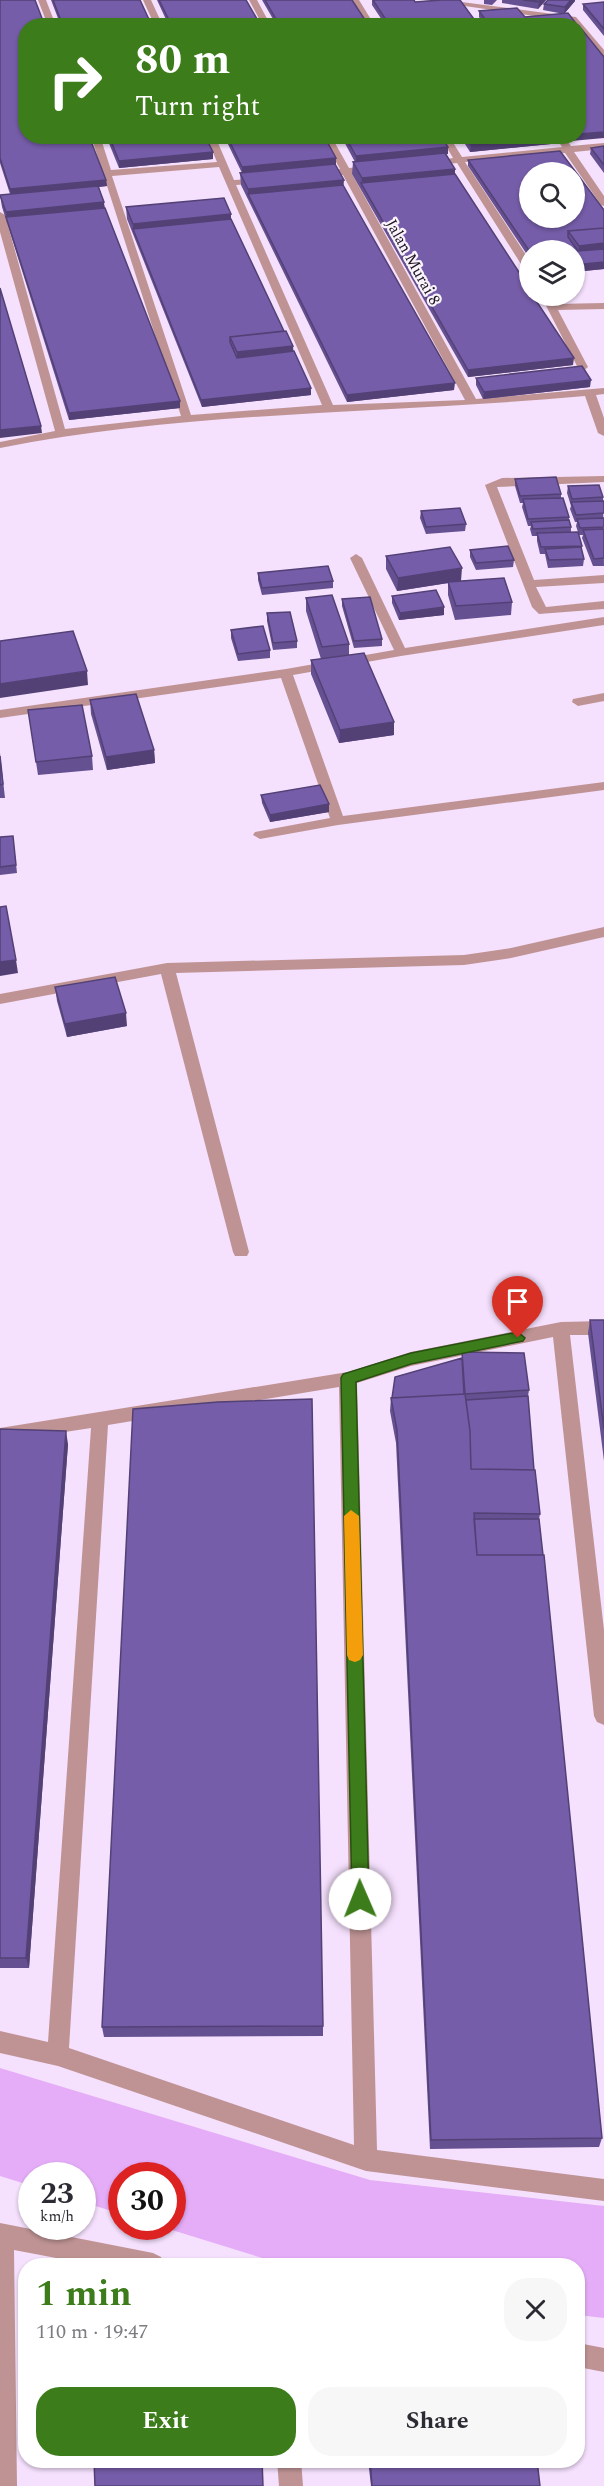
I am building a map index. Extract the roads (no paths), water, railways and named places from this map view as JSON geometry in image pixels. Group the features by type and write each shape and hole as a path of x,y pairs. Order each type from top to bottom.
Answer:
{"street":[{"path":"42,0 49,18"},
{"path":"147,0 155,18"},
{"path":"253,0 263,18"},
{"path":"355,0 366,18"},
{"path":"427,0 566,18"},
{"path":"463,4 473,18"},
{"path":"586,35 604,56"},
{"path":"98,144 109,173 106,192 122,215 187,419"},
{"path":"213,144 329,408"},
{"name":"Jalan Murai 8","path":"330,144 469,382 472,403"},
{"path":"449,144 519,253"},
{"path":"565,144 604,203"},
{"path":"414,164 604,146"},
{"path":"109,173 222,164"},
{"path":"311,175 379,168"},
{"path":"231,183 277,178"},
{"path":"229,206 241,205"},
{"path":"0,214 61,433"},
{"path":"122,215 134,214"},
{"path":"554,373 576,371 583,367 553,307 604,306"},
{"path":"0,445 61,433 187,419 329,408 472,403 604,391"},
{"path":"589,392 604,433"},
{"path":"604,479 502,481 491,485 538,608 543,611 604,605"},
{"path":"356,558 400,652"},
{"path":"529,584 604,579"},
{"path":"0,714 286,673 400,652 604,621"},
{"path":"286,673 338,820"},
{"path":"578,702 604,697"},
{"path":"260,835 338,820 604,786"},
{"path":"0,999 167,968 449,963 488,958 604,932"},
{"path":"167,968 241,1252"},
{"path":"0,1435 348,1378 411,1359 561,1329 604,1328"},
{"path":"561,1329 604,1716"},
{"path":"348,1378 366,2160"},
{"path":"58,2055 100,1419"},
{"path":"0,2042 58,2055 366,2160 604,2190"},
{"path":"5,2486 1,2236 116,2258"},
{"path":"585,2356 604,2360"},
{"path":"290,2468 291,2486"}],"waterway":[{"path":"0,2122 129,2162"},
{"path":"186,2179 370,2236 568,2258"},
{"path":"585,2260 604,2262"}]}
